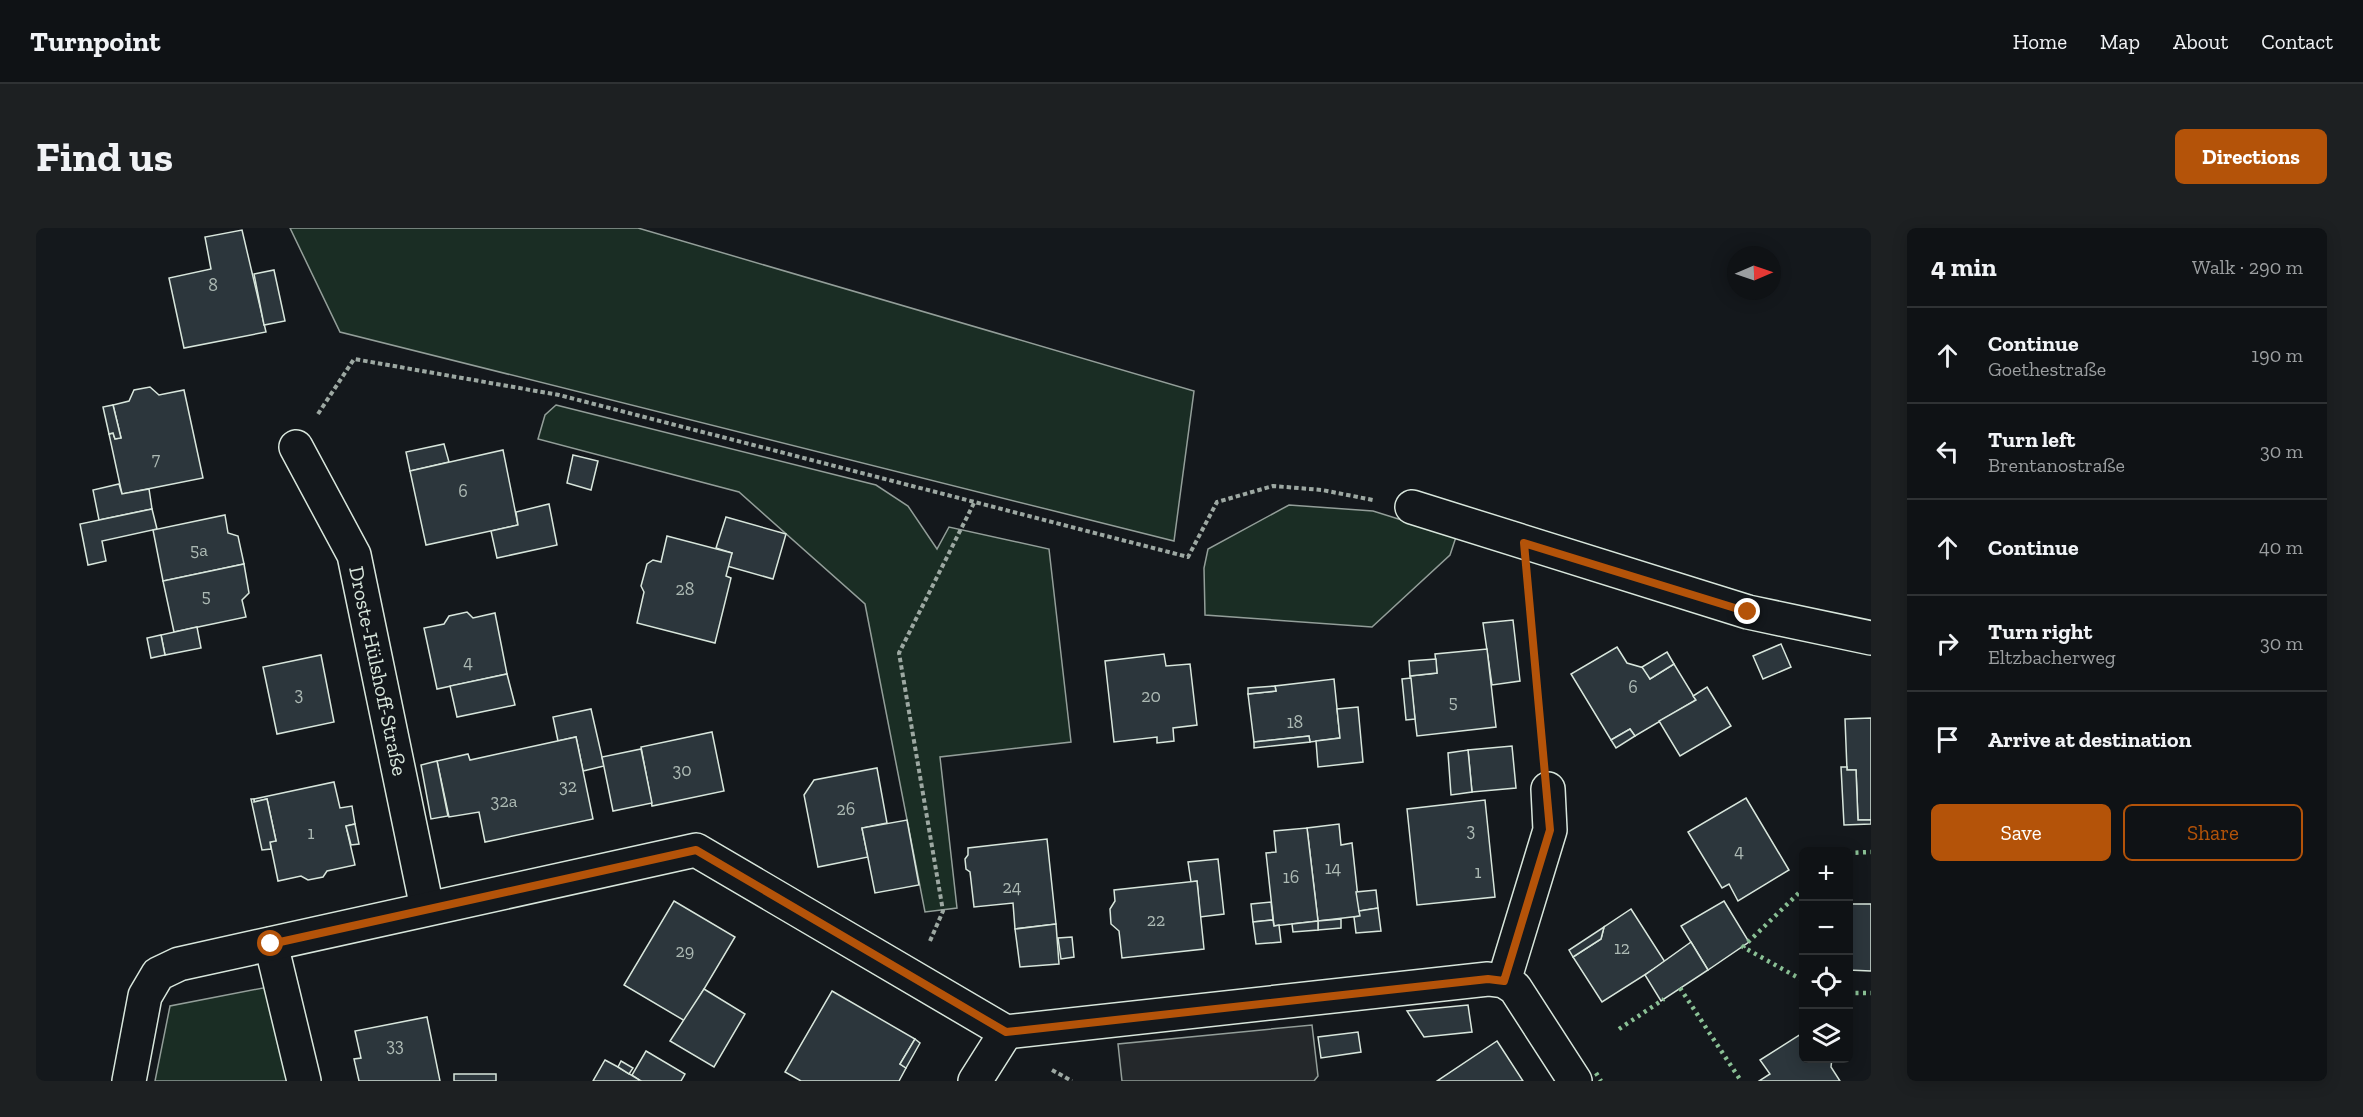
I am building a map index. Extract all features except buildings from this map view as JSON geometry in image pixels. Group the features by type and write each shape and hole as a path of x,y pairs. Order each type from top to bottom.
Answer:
{"street":[{"name":"Droste-Hülshoff-Straße","path":"296,447 354,555 427,908"},
{"path":"1412,507 1748,612 1871,638"},
{"path":"1504,981 1550,830 1548,789"},
{"path":"129,1081 145,996 158,974 179,964 696,850 1006,1032 1488,979 1504,981 1515,988 1575,1081"},
{"path":"271,944 304,1081"},
{"path":"975,1081 1006,1032"}],"path":[{"path":"296,447 354,359 559,395 1188,556 1217,502 1273,486 1323,490 1412,507"},
{"path":"915,978 943,911 899,653 974,503"},
{"path":"1524,543 1548,789"}],"green space":[{"path":"290,228 638,228 1194,391 1174,541 340,332"},
{"path":"556,405 876,485 908,506 937,549 949,527 1049,549 1071,742 940,757 957,908 925,912 865,604 739,492 538,439 545,415"},
{"path":"1289,505 1373,511 1456,537 1450,555 1372,627 1205,615 1204,568 1208,549"},
{"path":"268,987 290,1081 155,1081 170,1006"}],"shaded area":[{"path":"1312,1025 1318,1076 1314,1081 1122,1081 1118,1044"}],"hedge":[{"path":"1853,853 1871,852"},
{"path":"1799,893 1743,947 1799,978"},
{"path":"1680,988 1741,1081"},
{"path":"1853,993 1871,993"},
{"path":"1619,1029 1664,999"},
{"path":"1596,1073 1601,1081"}],"route":[{"path":"271,944 696,850 1006,1032 1488,979 1504,981 1550,830 1524,543 1748,612"}]}
